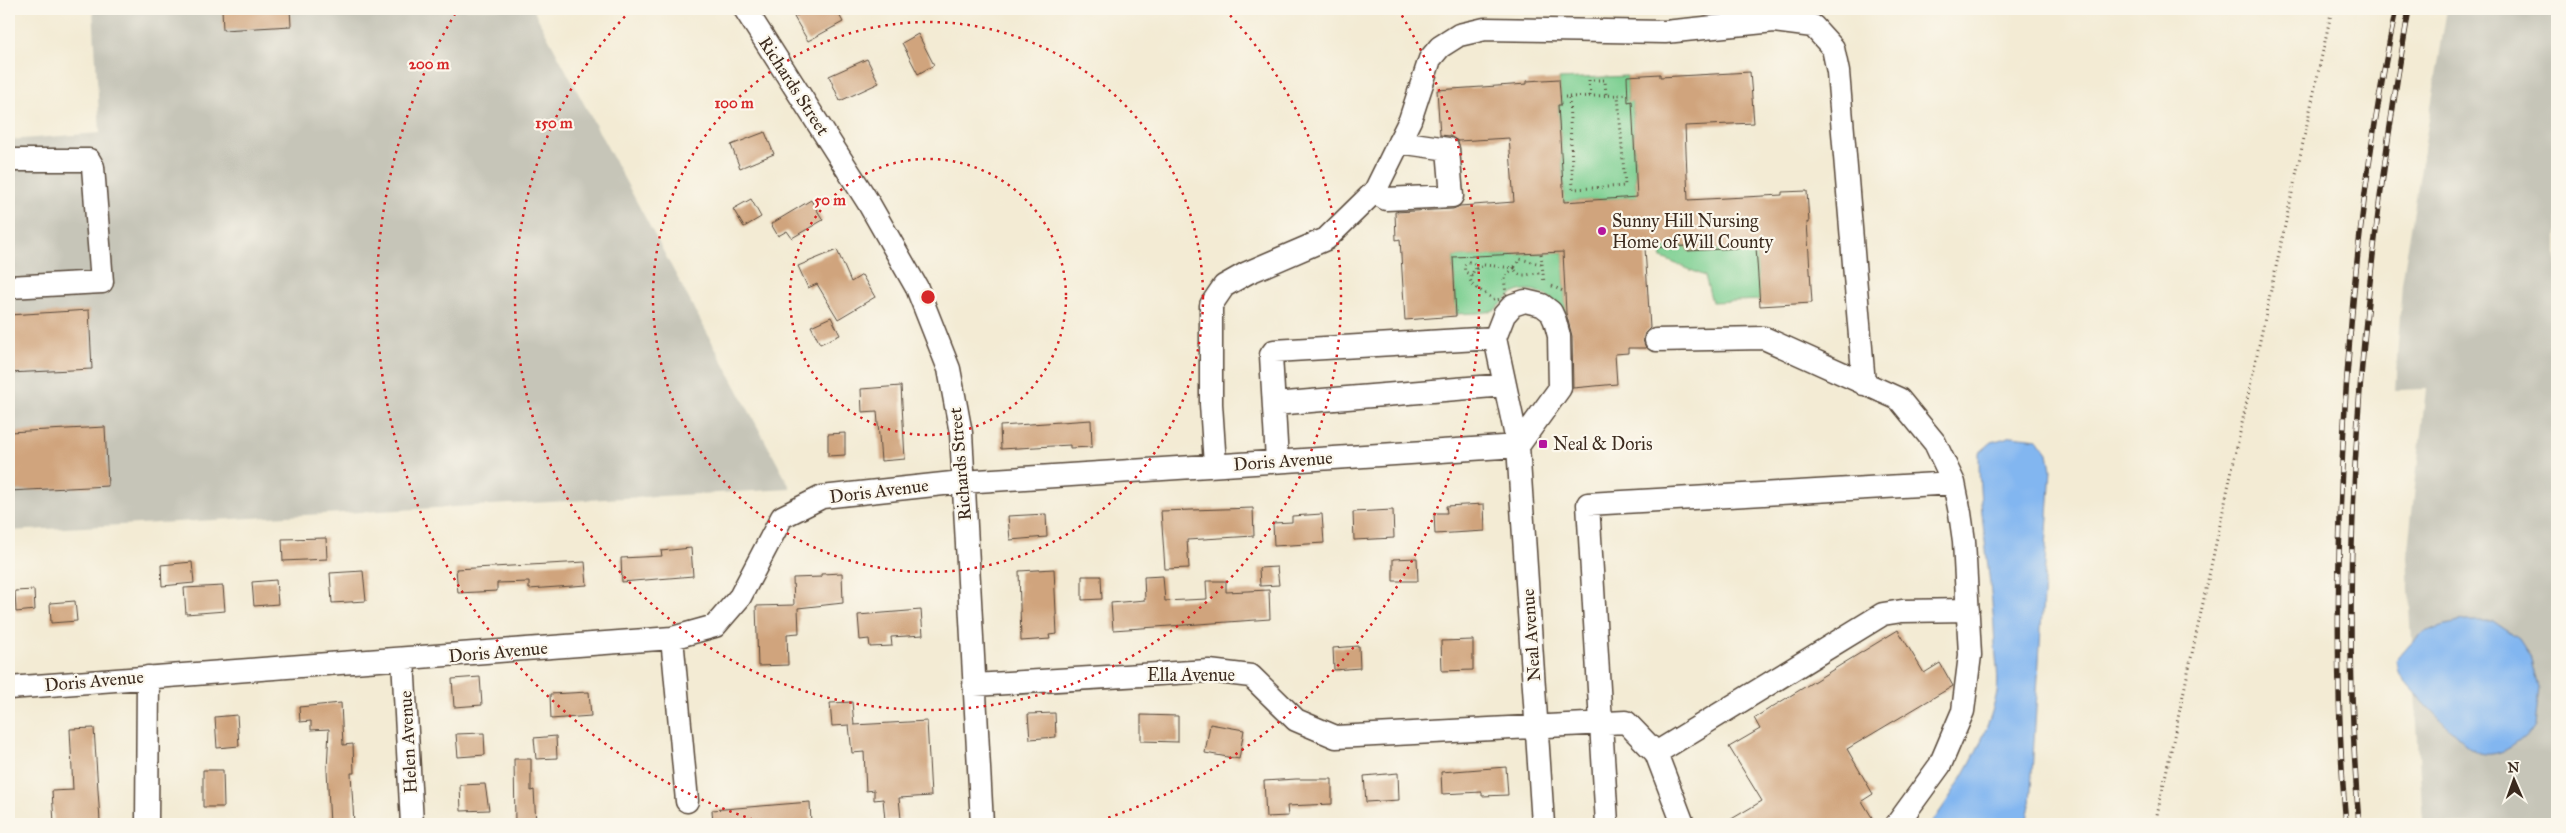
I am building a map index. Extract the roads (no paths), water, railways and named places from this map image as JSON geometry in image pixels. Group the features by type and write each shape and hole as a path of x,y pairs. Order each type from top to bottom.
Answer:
{"street":[{"name":"Richards Street","path":"745,9 868,202 918,288 949,369 961,433 962,482 982,824"},
{"path":"1215,465 1211,404 1211,305 1224,286 1247,273 1326,239 1374,192 1410,120 1430,60 1440,47 1458,35 1485,29 1665,32 1774,21 1813,26 1833,48 1838,72 1864,384"},
{"path":"1374,192 1386,199 1452,196 1448,149 1399,142"},
{"path":"9,160 89,160 93,167 102,282 9,287"},
{"path":"1277,461 1271,355 1274,351 1495,338 1504,314 1514,305 1525,301 1542,305 1550,312 1558,326 1560,388 1558,394 1539,414 1518,446"},
{"name":"Neal Avenue","path":"1495,338 1518,446 1543,824"},
{"path":"1656,340 1764,338 1898,399 1935,443 1954,483 1964,541 1970,655 1963,712 1940,765 1897,824"},
{"path":"1274,404 1507,392 1539,414"},
{"name":"Doris Avenue","path":"9,688 672,638 715,626 740,597 782,517 822,497 962,482 1518,446"},
{"path":"1607,824 1588,504 1954,483"},
{"path":"1683,824 1656,753 1883,614 1902,611 1968,610"},
{"path":"672,638 687,801"},
{"name":"Helen Avenue","path":"403,659 412,824"},
{"name":"Ella Avenue","path":"974,685 1209,671 1251,676 1296,720 1336,737 1626,722 1656,753"},
{"path":"147,824 148,677"}],"water":[{"path":"2012,436 2038,439 2048,453 2051,469 2030,805 2026,824 1931,824 1971,762 1986,728 1997,692 1998,675 1992,598 1981,501 1979,453 1992,442"},
{"path":"2465,621 2493,621 2519,639 2532,659 2539,688 2535,727 2510,748 2503,751 2487,754 2479,753 2462,741 2423,702 2402,679 2398,671 2396,661 2419,636 2441,626"}],"railway":[{"path":"2346,824 2339,710 2338,634 2342,456 2351,327 2364,199 2373,135 2396,9"},
{"path":"2359,824 2353,722 2351,620 2353,517 2358,415 2378,211 2409,9"}],"place":[{"name":"Sunny Hill Nursing Home of Will County","path":"1602,231"},
{"name":"Neal & Doris","path":"1543,444"}]}
